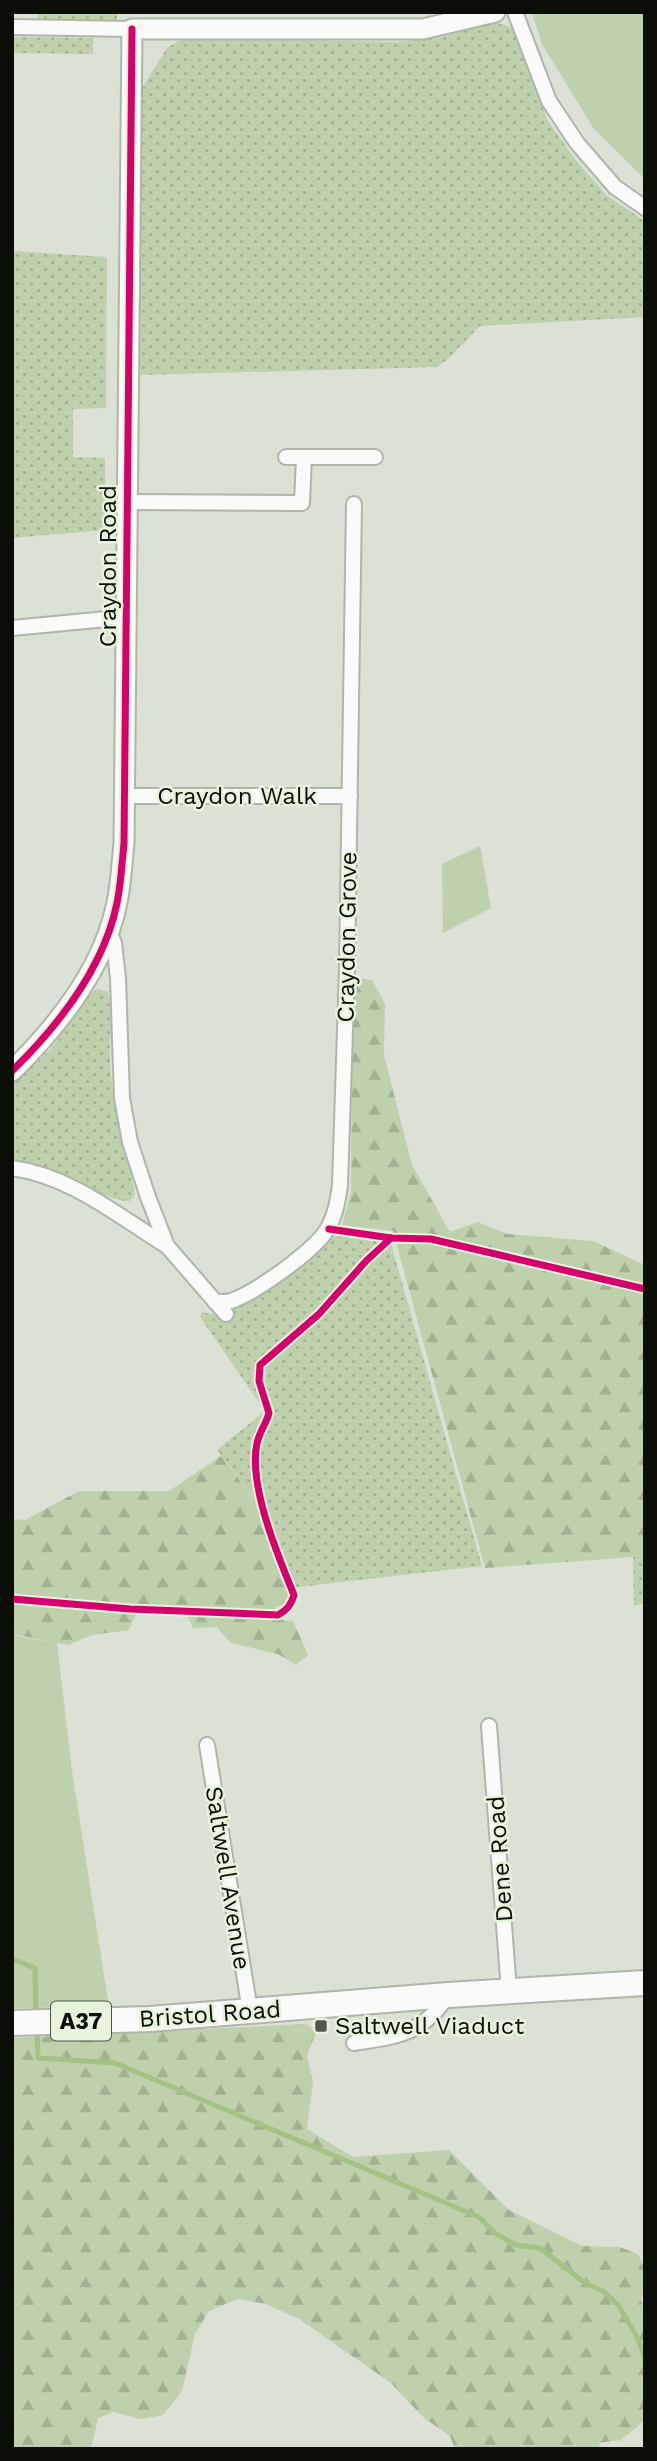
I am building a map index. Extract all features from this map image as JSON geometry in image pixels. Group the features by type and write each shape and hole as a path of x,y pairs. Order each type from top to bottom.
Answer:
{"highway":[{"name":"Bristol Road","path":"12,2023 150,2019 448,1995 645,1983"}],"street":[{"path":"12,27 423,29 495,12"},
{"path":"515,12 549,101 577,143 615,187 645,208"},
{"name":"Craydon Road","path":"12,1071 40,1042 65,1009 100,951 117,904 121,876 128,617 132,29"},
{"path":"285,457 374,457"},
{"path":"128,502 302,503 304,457"},
{"name":"Craydon Grove","path":"215,1302 229,1302 250,1292 310,1250 328,1228 336,1208 340,1185 350,796 354,504"},
{"path":"12,628 128,617"},
{"name":"Craydon Walk","path":"125,796 350,796"},
{"path":"108,929 114,943 118,978 122,1098 130,1142 167,1247"},
{"path":"12,1168 75,1186 167,1247 226,1314"},
{"name":"Dene Road","path":"489,1726 509,1992"},
{"name":"Saltwell Avenue","path":"207,1745 250,2011"},
{"path":"354,2043 400,2036 435,2015 448,1995"}],"green space":[{"path":"38,12 117,12 117,20 38,19"},
{"path":"532,12 645,12 645,179 594,129 542,44"},
{"path":"494,22 511,27 547,119 574,158 606,195 645,221 645,317 480,326 437,367 139,375 140,91 167,48 178,41 193,38 397,42 439,38"},
{"path":"12,37 93,38 93,54 12,53"},
{"path":"12,251 107,257 106,408 73,409 73,457 105,458 105,530 12,538"},
{"path":"480,846 491,908 443,933 442,864"},
{"path":"357,978 372,980 385,1004 384,1055 412,1165 450,1232 478,1222 507,1234 593,1241 645,1265 645,1554 485,1568 393,1231 342,1225 351,1193 352,994"},
{"path":"98,989 108,992 110,1001 111,1079 135,1194 130,1201 108,1196 75,1179 12,1159 12,1085 52,1048 88,995"},
{"path":"342,1229 388,1233 482,1566 298,1587 290,1595 258,1504 217,1450 265,1411 200,1317 202,1312 217,1315 240,1302 313,1255"},
{"path":"221,1456 258,1504 290,1595 284,1604 275,1608 276,1619 293,1621 308,1655 296,1665 278,1654 231,1643 217,1627 193,1628 183,1607 140,1604 129,1630 92,1635 68,1645 12,1634 12,1519 25,1520 79,1491 169,1491"},
{"path":"645,1554 645,1603 634,1606 633,1557"},
{"path":"12,1635 57,1643 72,1771 109,2007 12,2008"},
{"path":"307,2024 316,2032 307,2056 313,2082 307,2129 353,2157 449,2150 509,2210 582,2246 620,2247 638,2254 645,2270 641,2299 645,2315 645,2420 621,2440 599,2443 600,2449 455,2449 450,2436 424,2418 391,2383 299,2319 266,2304 238,2299 209,2311 195,2334 182,2391 163,2415 141,2419 113,2412 98,2418 91,2449 12,2449 12,2038"}],"waterway":[{"path":"12,1959 35,1968 36,2017"},
{"path":"37,2031 38,2058 115,2063 479,2217 496,2234 516,2245 540,2248 585,2283 603,2291 618,2305 636,2335 645,2357"}],"cycle path":[{"path":"12,1071 62,1015 90,972 111,927 120,880 124,843 132,29"},
{"path":"329,1229 391,1238 431,1239 645,1289"},
{"path":"12,1599 130,1609 278,1615 286,1609 294,1595 266,1520 257,1479 257,1443 269,1413 259,1381 260,1365 319,1314 366,1261 391,1238"}],"place":[{"name":"Saltwell Viaduct","path":"321,2026"}]}
